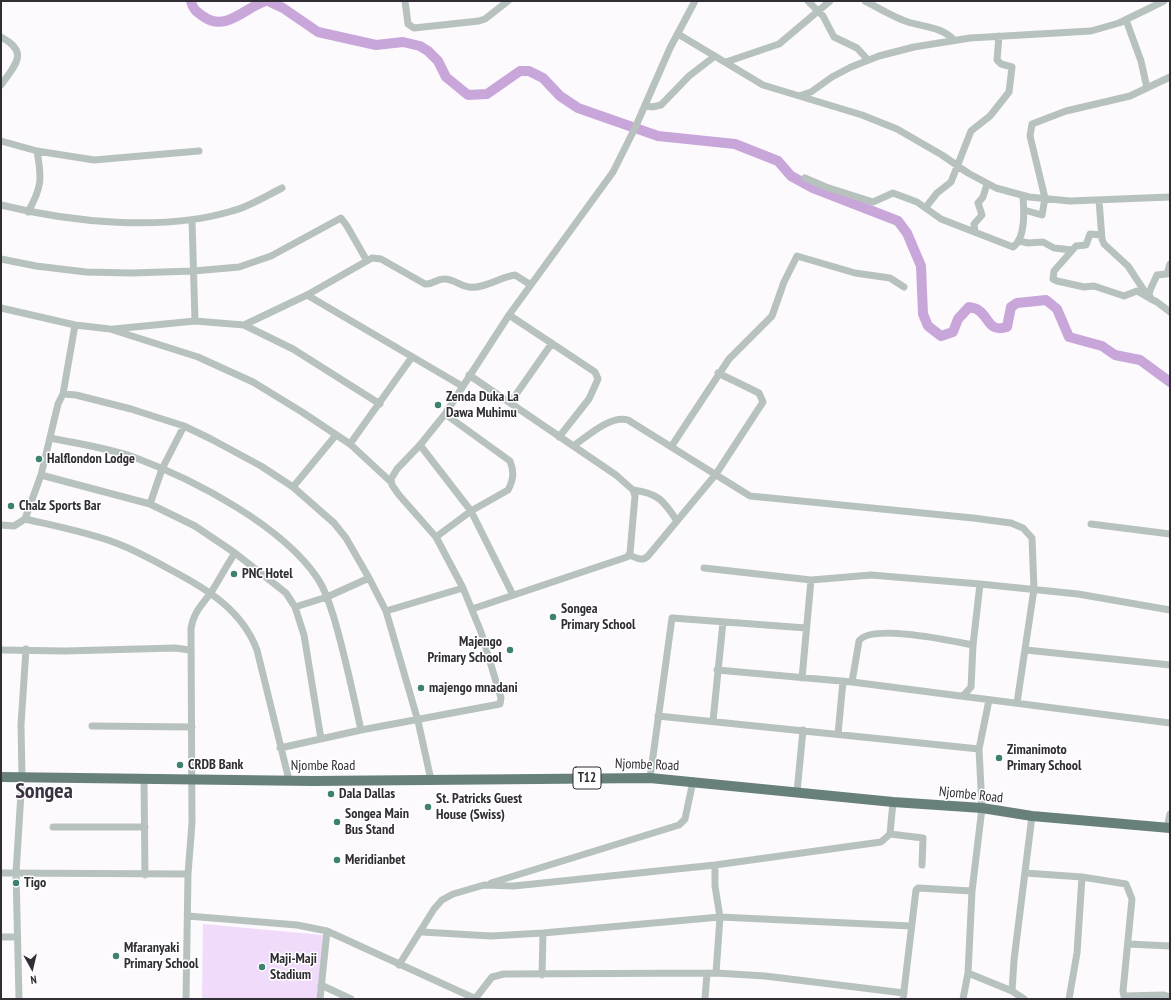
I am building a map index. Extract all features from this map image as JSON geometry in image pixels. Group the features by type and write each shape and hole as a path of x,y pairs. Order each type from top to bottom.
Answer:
{"highway":[{"name":"Njombe Road","path":"1,777 192,780 650,778 693,781 893,802 982,808 1032,816 1168,828"}],"street":[{"path":"405,1 408,24 414,28 479,21 485,19 508,1"},
{"path":"391,482 392,475 420,445 445,414 509,315 613,172 621,159 678,34 695,1"},
{"path":"808,1 823,16 834,37 857,48 868,60"},
{"path":"726,62 779,44 830,1"},
{"path":"865,1 903,20 945,32 954,40"},
{"path":"797,96 811,92 832,77 868,60 914,47 954,40 999,36 1080,33 1106,28 1164,1"},
{"path":"1126,20 1141,61 1147,88"},
{"path":"678,34 763,85 881,122 911,136 987,184 1023,196 1074,201 1170,197"},
{"path":"926,207 937,193 951,182 969,134 990,116 1009,92 1012,67 1001,64 997,60 999,36"},
{"path":"1,37 12,43 18,56 15,66 1,85"},
{"path":"645,105 652,107 661,105 689,76 715,56"},
{"path":"1024,210 1042,214 1046,198 1030,136 1032,124 1066,111 1118,99 1170,77"},
{"path":"1,141 37,151 94,160 199,151"},
{"path":"28,212 38,194 41,173 37,151"},
{"path":"805,178 826,187 873,202 893,193 917,202 941,219 1013,247 1018,241 1024,210 1023,196"},
{"path":"975,232 974,224 982,215 978,203 983,196 987,184"},
{"path":"1,205 28,212 98,222 192,220 234,211 282,188"},
{"path":"1099,200 1101,236 1104,244 1128,266 1151,299"},
{"path":"1,259 36,266 86,272 131,273 194,271 239,267 252,263 298,242 341,218 367,261"},
{"path":"192,220 195,321"},
{"path":"1101,236 1090,234 1086,245 1076,246 1054,271 1053,279 1057,282 1084,287 1094,286 1124,296 1137,291 1157,302 1170,312"},
{"path":"1018,241 1028,243 1042,242 1054,248 1072,250"},
{"path":"671,447 718,373 748,338 772,316 784,282 797,256 855,273 890,278 904,287"},
{"path":"244,325 307,295 372,258 381,259 424,284 430,285 438,280 446,279 470,287 479,287 504,277 515,275 531,285"},
{"path":"1151,299 1149,294 1157,275 1167,274 1170,264"},
{"path":"307,295 378,335 462,386"},
{"path":"1,308 75,325 110,329 198,357 253,382 350,444 391,482 399,496 436,537 463,588 472,609 481,632 501,702 498,705 418,721 361,730 280,748"},
{"path":"509,315 595,372 598,379 589,399 559,436"},
{"path":"110,329 195,321 244,325 293,349 380,404"},
{"path":"1,525 14,526 25,519 41,476 58,404 62,394 75,325"},
{"path":"510,403 552,343"},
{"path":"350,444 380,404 412,357"},
{"path":"630,555 639,560 646,558 716,474 763,402 759,393 718,373"},
{"path":"470,375 616,475 633,490 649,493 665,502 677,521"},
{"path":"62,394 68,393 98,400 184,426 233,450 293,486 334,523 346,538 369,578 386,612 418,721 431,780"},
{"path":"436,537 471,511 508,490 514,470 510,461 445,414"},
{"path":"573,446 613,420 623,419 750,496 889,509 1011,523 1023,528 1032,538 1034,589 1018,702"},
{"path":"150,504 162,469 184,426"},
{"path":"293,486 336,435"},
{"path":"51,438 108,450 136,458 213,492 235,506 300,556 318,579 327,597 340,638 361,730"},
{"path":"420,445 471,511 513,595"},
{"path":"41,476 150,504 195,526 235,553 286,593 295,607 304,635 322,739"},
{"path":"630,555 635,500 633,490"},
{"path":"880,501 889,509"},
{"path":"25,519 116,543 149,558 211,592 234,613 252,637 259,657 288,780"},
{"path":"1091,524 1170,534"},
{"path":"186,999 188,874 192,823 190,650 192,618 211,592 235,553"},
{"path":"472,609 624,559 630,555"},
{"path":"704,568 811,580 871,575 980,584 1078,594 1170,610"},
{"path":"295,607 327,597 369,578"},
{"path":"802,678 811,580"},
{"path":"963,696 971,687 973,645 980,584"},
{"path":"386,612 463,588"},
{"path":"650,778 670,622 672,618 806,628"},
{"path":"713,721 723,622"},
{"path":"852,682 859,641 867,634 888,632 973,645"},
{"path":"1,650 26,649 65,651 175,648 190,650"},
{"path":"19,999 16,873 22,777 21,725 26,649"},
{"path":"1026,650 1170,665"},
{"path":"717,670 852,682 989,700 1018,702 1170,723"},
{"path":"838,734 843,681"},
{"path":"963,999 968,973 972,891 982,808 979,749 989,700"},
{"path":"658,716 979,749"},
{"path":"92,726 192,727"},
{"path":"797,792 804,730"},
{"path":"144,779 145,875"},
{"path":"400,965 422,932 434,909 442,900 453,894 679,824 684,819 693,781"},
{"path":"484,885 514,886 715,865 877,842 886,839 890,834 893,802"},
{"path":"1168,828 1170,814"},
{"path":"1012,991 1014,960 1032,816"},
{"path":"53,827 145,827"},
{"path":"890,834 923,838 922,865"},
{"path":"715,865 715,886 720,917 716,973"},
{"path":"1,873 145,875 188,874"},
{"path":"1026,873 1082,877 1126,884 1132,899 1122,999"},
{"path":"1069,999 1077,953 1082,877"},
{"path":"188,916 297,925 327,931 400,965 456,996 475,999 489,980 496,975 707,973 766,976 904,996 911,926 917,889 972,891"},
{"path":"422,932 491,936 543,933 720,917 911,926"},
{"path":"320,999 327,931"},
{"path":"542,975 543,933"},
{"path":"1,936 17,937"},
{"path":"1128,944 1170,946"},
{"path":"705,999 707,973"},
{"path":"968,973 1012,991 1024,999"},
{"path":"321,985 351,999"},
{"path":"1123,991 1124,996 1164,995 1170,997"}],"shaded area":[{"name":"Maji-Maji Stadium","path":"203,924 323,935 319,999 202,999"}],"waterway":[{"path":"191,1 197,12 212,21 220,22 236,17 266,1"},
{"path":"268,1 283,8 318,32 376,45 403,42 420,46 428,51 438,61 446,77 468,95 487,94 520,71 529,71 543,78 560,96 578,108 658,136 735,144 778,161 791,176 813,188 898,221 907,233 921,266 923,314 928,326 941,336 953,332 958,319 969,307 982,313 992,326 1001,328 1007,327 1011,307 1017,303 1046,300 1057,309 1069,337 1102,346 1115,355 1140,360 1170,382"}],"place":[{"name":"Zenda Duka La Dawa Muhimu","path":"438,405"},
{"name":"Halflondon Lodge","path":"39,459"},
{"name":"Chalz Sports Bar","path":"11,506"},
{"name":"PNC Hotel","path":"234,574"},
{"name":"Songea Primary School","path":"553,617"},
{"name":"Majengo Primary School","path":"510,650"},
{"name":"majengo mnadani","path":"421,688"},
{"name":"Zimanimoto Primary School","path":"999,758"},
{"name":"CRDB Bank","path":"180,765"},
{"name":"Dala Dallas","path":"331,794"},
{"name":"St. Patricks Guest House (Swiss)","path":"428,807"},
{"name":"Songea Main Bus Stand","path":"337,822"},
{"name":"Meridianbet","path":"337,860"},
{"name":"Tigo","path":"16,883"},
{"name":"Mfaranyaki Primary School","path":"116,956"},
{"name":"Maji-Maji Stadium","path":"262,967"}],"district":[{"name":"Songea","path":"44,792"}]}
